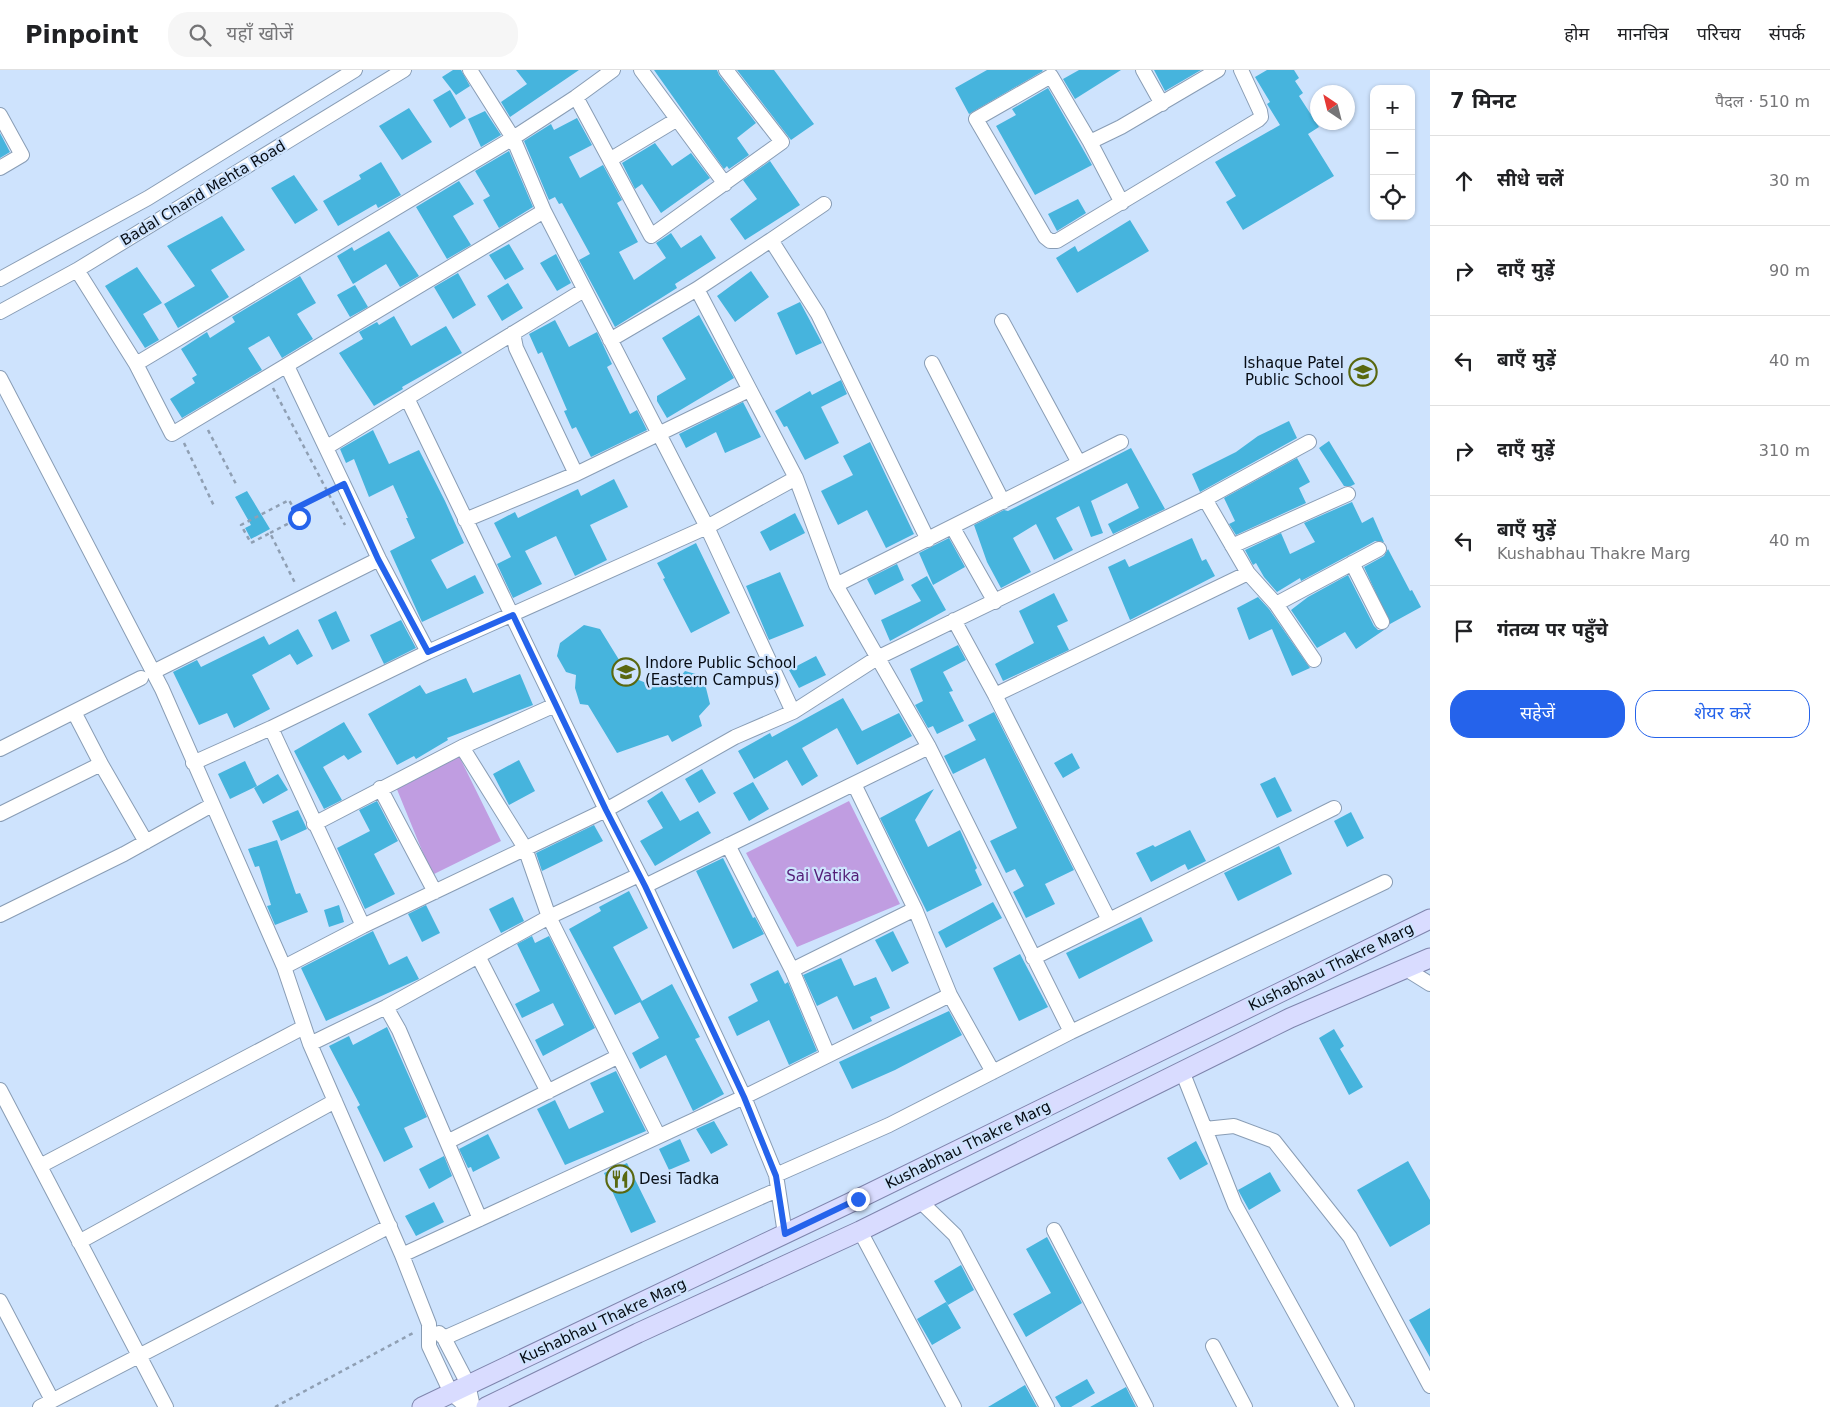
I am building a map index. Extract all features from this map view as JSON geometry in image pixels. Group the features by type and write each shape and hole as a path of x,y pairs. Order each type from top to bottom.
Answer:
{"main road":[{"name":"Kushabhau Thakre Marg","path":"422,1407 785,1234 1430,919"},
{"name":"Kushabhau Thakre Marg","path":"486,1407 638,1332 921,1202 1290,1018 1430,958"}],"street":[{"path":"0,279 140,202 355,70"},
{"name":"Badal Chand Mehta Road","path":"2,306 77,270 404,70"},
{"path":"470,70 513,138 544,211 707,527 793,712"},
{"path":"136,364 513,138 576,97 613,70"},
{"path":"641,70 725,184"},
{"path":"576,97 651,236 782,142 726,70"},
{"path":"1143,70 1162,104"},
{"path":"1090,142 1162,104 1218,70"},
{"path":"1122,203 1090,142 1051,76 976,120 1045,237 1050,241 1057,241 1122,203 1261,117 1241,70"},
{"path":"0,115 22,155 0,168"},
{"path":"611,159 676,120"},
{"path":"610,340 697,289 824,204"},
{"path":"77,270 136,364 172,434 544,211"},
{"path":"771,240 818,314 928,540"},
{"path":"697,289 796,478 836,585 929,747 1071,1032"},
{"path":"327,447 584,290"},
{"path":"1002,321 1080,463"},
{"path":"513,333 516,348 576,474"},
{"path":"932,363 1003,502"},
{"path":"287,366 327,447 378,559 428,652"},
{"path":"0,378 147,675 193,762 284,967 310,1044 402,1255 429,1324 429,1346 451,1393 467,1407"},
{"path":"465,520 576,474 749,390"},
{"path":"407,398 606,810 642,880 744,1097 776,1176 785,1234"},
{"path":"836,585 953,528 1121,442"},
{"path":"284,967 362,926 606,810 735,737 793,712 877,658 1205,499 1309,442"},
{"path":"193,762 272,728 428,652 707,527 796,478"},
{"path":"1232,546 1348,494"},
{"path":"1205,499 1248,573 1276,604 1314,660"},
{"path":"953,528 994,602"},
{"path":"1276,604 1379,549"},
{"path":"0,749 378,559"},
{"path":"1352,563 1382,622"},
{"path":"995,695 1248,573"},
{"path":"954,620 995,695 1109,920"},
{"path":"314,824 462,747 555,705"},
{"path":"74,712 101,764 146,842"},
{"path":"272,728 362,926"},
{"path":"462,747 525,848 549,917 658,1135"},
{"path":"310,1044 386,1006 549,917 728,845 929,747"},
{"path":"0,814 101,764"},
{"path":"854,784 915,909 950,995 992,1072"},
{"path":"380,788 435,892"},
{"path":"0,915 146,842 212,805"},
{"path":"1033,958 1334,808"},
{"path":"728,845 792,970 828,1055"},
{"path":"776,1176 889,1126 1071,1032 1385,882"},
{"path":"792,970 915,909"},
{"path":"478,956 548,1092"},
{"path":"1406,969 1430,984"},
{"path":"402,1255 658,1135 744,1097 950,995"},
{"path":"386,1006 399,1030 480,1219"},
{"path":"40,1166 304,1027"},
{"path":"447,1142 618,1057"},
{"path":"1182,1071 1235,1205 1347,1407"},
{"path":"0,1090 166,1407"},
{"path":"80,1242 335,1102"},
{"path":"1205,1129 1234,1126 1274,1141 1350,1237 1425,1363 1430,1386"},
{"path":"444,1338 777,1190"},
{"path":"921,1202 954,1236 1047,1407"},
{"path":"40,1407 138,1354 155,1349 390,1226"},
{"path":"1054,1230 1146,1407"},
{"path":"860,1231 954,1407"},
{"path":"0,1301 52,1400"},
{"path":"429,1324 444,1338 468,1384 473,1407"},
{"path":"1213,1346 1245,1407"}],"path":[{"path":"271,386 350,533"},
{"path":"199,434 215,424"},
{"path":"207,429 237,486"},
{"path":"191,439 183,443 214,506"},
{"path":"294,509 344,484"},
{"path":"289,500 299,518 270,533 251,543 241,525 289,500"},
{"path":"270,533 299,591"},
{"path":"275,1407 429,1324"}],"green space":[{"path":"459,756 501,841 432,875 396,787"},
{"name":"Sai Vatika","path":"849,801 900,904 797,947 746,853"}],"building":[{"path":"453,70 461,70 470,86 456,95 442,77"},
{"path":"516,70 579,70 510,117 501,102 527,84"},
{"path":"654,70 717,70 756,123 737,138 749,155 729,169 727,166 724,169"},
{"path":"737,70 774,70 814,124 791,140"},
{"path":"987,70 1043,71 969,114 955,88"},
{"path":"1079,70 1121,70 1075,99 1063,79"},
{"path":"1154,70 1201,70 1165,91"},
{"path":"1267,70 1294,70 1299,78 1295,81 1303,93 1299,96 1310,113 1310,130 1314,130 1308,134 1334,176 1243,230 1226,202 1236,196 1215,162 1280,125 1267,104 1270,102 1255,77"},
{"path":"1048,88 1092,165 1035,195 996,126 1016,115 1012,109"},
{"path":"450,90 466,118 450,128 433,100"},
{"path":"409,108 432,142 402,160 379,126"},
{"path":"485,111 501,135 481,147 468,119"},
{"path":"577,118 592,145 569,157 580,178 603,165 622,200 617,203 638,242 619,252 634,280 666,258 656,243 671,233 681,248 701,235 716,258 675,284 677,288 615,327 579,260 590,254 562,203 559,204 555,197 549,200 524,141 551,124 554,130"},
{"path":"0,133 10,152 0,158"},
{"path":"655,143 672,166 691,153 710,178 661,213 642,184 635,189 622,163"},
{"path":"509,151 533,207 499,228 483,200 490,196 475,171"},
{"path":"770,161 800,205 745,240 730,219 757,199 743,180"},
{"path":"381,162 401,195 378,208 376,204 338,226 323,201 361,179 359,175"},
{"path":"294,175 318,210 295,224 271,188"},
{"path":"459,181 474,204 453,216 471,245 447,259 416,207"},
{"path":"1078,199 1086,213 1057,231 1048,214"},
{"path":"222,216 245,250 211,270 229,297 178,328 164,304 195,286 167,246"},
{"path":"1130,220 1149,251 1077,293 1056,258 1075,246 1078,252"},
{"path":"389,231 419,276 400,287 386,264 353,284 337,256 352,247 354,251"},
{"path":"509,244 524,269 505,280 489,255"},
{"path":"556,254 571,283 557,291 540,263"},
{"path":"137,267 162,303 143,314 159,340 145,348 105,286"},
{"path":"751,271 769,297 735,322 717,296"},
{"path":"458,273 476,305 453,319 434,287"},
{"path":"300,276 316,303 297,314 313,339 282,358 269,336 248,348 262,370 182,418 170,399 195,383 192,378 197,375 181,349 207,332 210,338 235,322 232,317"},
{"path":"508,283 523,308 502,321 487,296"},
{"path":"355,285 368,307 350,317 337,295"},
{"path":"800,302 822,343 796,355 777,313"},
{"path":"699,315 734,378 667,418 657,401 657,396 686,379 662,338"},
{"path":"394,316 411,346 446,326 462,353 402,387 403,389 374,406 339,353 363,339 359,332 377,322 379,325"},
{"path":"555,320 569,347 597,332 612,364 607,367 630,414 637,410 647,430 591,457 576,427 572,429 564,411 567,410 542,352 538,354 529,334"},
{"path":"841,380 847,394 821,407 839,443 805,460 787,426 784,427 775,411 810,391 812,395"},
{"path":"743,402 761,437 725,453 716,432 686,448 679,434"},
{"path":"1289,421 1297,438 1200,492 1192,474 1236,452 1258,436"},
{"path":"373,430 389,464 419,450 445,501 464,543 431,560 447,589 475,575 484,593 422,622 390,551 415,538 393,485 369,497 354,459 346,463 340,449"},
{"path":"1329,441 1355,484 1344,486 1319,448"},
{"path":"870,442 914,534 886,548 867,510 838,525 821,491 853,475 843,456"},
{"path":"1131,448 1165,509 1113,534 1108,524 1139,508 1127,483 1091,501 1103,533 1091,537 1079,506 1056,518 1073,550 1054,560 1036,524 1013,538 1031,572 1001,588 987,562 974,525 1004,510 1008,511"},
{"path":"1297,458 1310,482 1299,488 1306,503 1236,535 1229,524 1235,521 1224,498"},
{"path":"614,479 628,507 590,525 607,560 575,576 556,536 525,551 542,584 513,598 497,564 511,557 494,523 515,512 518,518 578,489 581,496"},
{"path":"247,491 270,529 251,539 245,528 251,525 235,497"},
{"path":"1352,502 1362,523 1373,517 1384,542 1375,541 1301,581 1300,578 1277,592 1264,577 1256,563 1253,565 1245,550 1281,533 1290,554 1315,542 1304,523"},
{"path":"795,513 805,533 770,551 760,532"},
{"path":"949,538 965,567 933,585 919,553"},
{"path":"1192,538 1202,561 1206,559 1215,576 1130,620 1108,567 1125,559 1129,567"},
{"path":"696,543 730,613 691,633 663,579 665,578 657,563"},
{"path":"1388,549 1410,591 1412,590 1421,607 1390,624 1364,567 1384,556"},
{"path":"897,564 904,580 875,595 867,579"},
{"path":"780,572 804,626 769,640 746,586"},
{"path":"1348,575 1374,626 1378,630 1384,630 1356,649 1345,632 1317,648 1291,610 1308,597"},
{"path":"927,576 946,610 890,641 881,620 921,601 911,585"},
{"path":"1054,593 1068,621 1057,626 1069,650 1003,681 995,664 1034,643 1019,611"},
{"path":"1258,597 1269,609 1310,668 1292,676 1272,629 1249,640 1237,608"},
{"path":"336,611 350,641 332,650 318,620"},
{"path":"401,620 416,648 384,664 370,635"},
{"path":"584,625 600,629 629,676 651,685 675,683 685,671 703,676 710,704 699,716 702,726 672,742 668,735 617,753 588,705 580,704 575,688 576,675 566,672 557,656 560,643"},
{"path":"298,629 313,656 297,665 290,654 252,675 270,709 234,728 227,713 199,725 173,672 197,660 201,667 264,636 269,645"},
{"path":"958,645 966,660 943,672 953,691 949,692 964,721 937,734 933,726 928,728 915,705 923,701 910,669"},
{"path":"816,656 826,675 799,688 789,670"},
{"path":"520,674 533,705 447,738 448,740 416,759 414,756 397,765 368,714 420,685 426,694 466,678 473,693"},
{"path":"843,698 862,731 899,713 912,736 857,765 837,728 802,748 818,776 802,786 787,760 754,779 738,751 770,733 772,737"},
{"path":"994,712 1074,870 1045,884 1055,904 1026,918 1013,892 1024,886 1015,869 1006,873 990,841 1017,828 985,758 953,774 944,756 976,740 968,725"},
{"path":"344,722 362,752 348,760 344,755 323,767 342,800 324,809 294,751"},
{"path":"1072,753 1080,768 1063,778 1054,763"},
{"path":"519,760 535,791 509,805 493,774"},
{"path":"245,761 257,786 230,799 218,774"},
{"path":"702,769 716,793 699,803 685,779"},
{"path":"278,774 288,790 263,804 254,788"},
{"path":"1275,777 1292,811 1277,818 1260,784"},
{"path":"753,782 769,809 749,821 733,793"},
{"path":"934,789 915,820 928,847 960,830 977,868 975,870 982,885 927,912 880,818"},
{"path":"662,791 680,821 698,811 711,833 655,866 640,841 663,828 647,801"},
{"path":"377,801 398,841 374,854 395,894 365,909 337,848 370,831 359,810"},
{"path":"298,810 307,829 281,841 272,821"},
{"path":"1351,812 1364,838 1347,847 1334,821"},
{"path":"594,825 603,841 542,871 536,853"},
{"path":"1190,830 1206,861 1188,870 1185,864 1151,882 1136,853 1153,845 1155,847"},
{"path":"277,840 296,894 300,893 308,912 275,925 267,906 271,905 259,866 255,867 248,849"},
{"path":"1279,846 1292,874 1238,901 1224,873"},
{"path":"723,858 753,918 755,917 764,934 733,949 696,871"},
{"path":"629,891 648,928 613,947 642,1001 615,1015 569,929 601,911 599,907"},
{"path":"513,897 524,921 501,933 489,909"},
{"path":"993,902 1002,918 946,948 938,932"},
{"path":"339,905 344,922 329,927 324,910"},
{"path":"426,905 440,933 422,942 408,914"},
{"path":"1141,917 1153,941 1079,979 1066,953"},
{"path":"373,931 389,965 407,956 419,979 326,1021 301,968"},
{"path":"893,931 909,963 892,972 875,940"},
{"path":"532,936 535,943 549,936 595,1028 543,1056 535,1040 564,1025 553,1003 522,1018 515,1004 540,991 517,944"},
{"path":"1020,954 1048,1007 1019,1021 993,968"},
{"path":"841,958 854,986 876,977 890,1008 870,1017 872,1021 853,1030 837,996 817,1006 803,975"},
{"path":"778,970 785,984 788,982 817,1051 789,1065 769,1020 737,1036 728,1017 758,1001 750,984"},
{"path":"672,984 700,1037 695,1039 724,1094 693,1111 666,1055 640,1069 632,1053 659,1038 640,1002"},
{"path":"949,1011 962,1035 895,1070 852,1089 839,1062"},
{"path":"387,1027 427,1117 404,1128 413,1147 384,1162 357,1107 360,1105 329,1046 349,1036 353,1045"},
{"path":"1334,1029 1344,1046 1340,1049 1363,1087 1349,1095 1319,1038"},
{"path":"616,1071 646,1131 565,1165 537,1109 555,1100 569,1129 604,1112 590,1083"},
{"path":"714,1121 728,1145 711,1154 696,1129"},
{"path":"488,1134 500,1158 473,1172 471,1167 468,1168 459,1149"},
{"path":"680,1139 690,1161 669,1170 659,1149"},
{"path":"1196,1141 1208,1164 1180,1180 1167,1158"},
{"path":"444,1156 452,1176 429,1189 419,1169"},
{"path":"1408,1161 1430,1200 1430,1224 1390,1247 1357,1190"},
{"path":"627,1163 656,1222 631,1233 604,1173"},
{"path":"1270,1172 1281,1191 1249,1210 1238,1190"},
{"path":"434,1202 444,1222 416,1236 405,1216"},
{"path":"1047,1237 1082,1303 1026,1337 1013,1314 1051,1293 1026,1249"},
{"path":"961,1265 974,1290 948,1305 934,1281"},
{"path":"946,1302 961,1328 932,1345 917,1319"},
{"path":"1430,1308 1430,1357 1409,1320"},
{"path":"1087,1379 1095,1393 1071,1407 1061,1407 1055,1397"},
{"path":"1025,1385 1037,1407 988,1407"},
{"path":"1126,1387 1136,1407 1090,1407"}],"place":[{"name":"Ishaque Patel Public School","path":"1363,372"},
{"name":"Indore Public School (Eastern Campus)","path":"626,672"},
{"name":"Desi Tadka","path":"620,1179"}],"route":[{"path":"299,518 294,509 344,484 378,559 428,652 513,615 606,810 645,886 744,1097 776,1176 785,1234 858,1199"}]}
